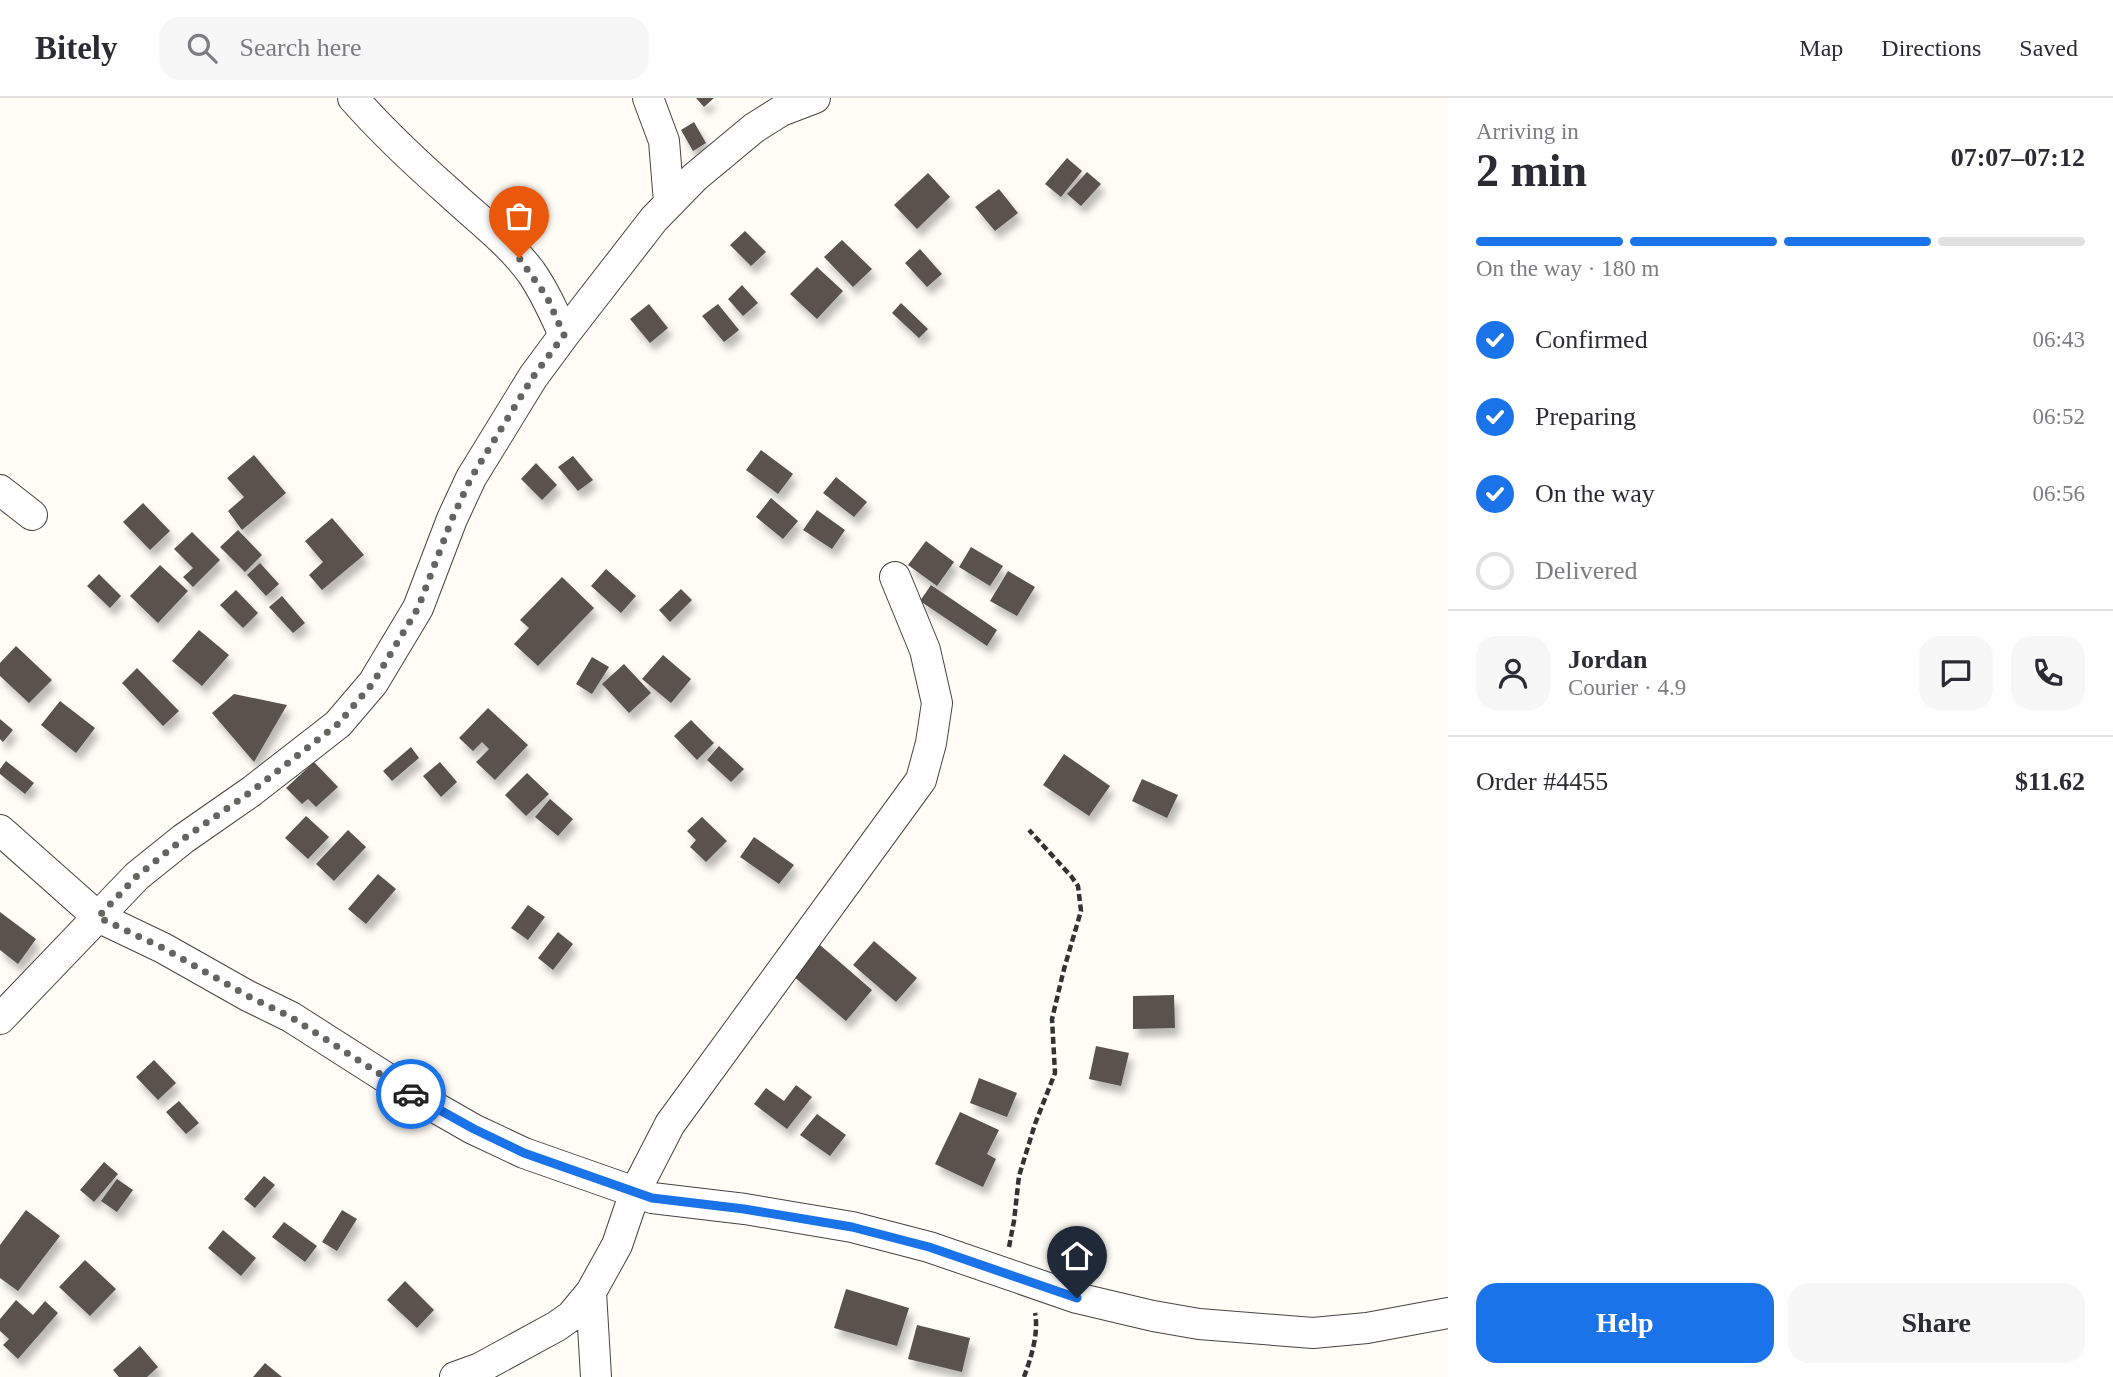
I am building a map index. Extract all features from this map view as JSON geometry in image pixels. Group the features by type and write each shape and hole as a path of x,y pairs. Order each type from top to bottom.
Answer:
{"street":[{"path":"353,98 519,258 547,297 564,335"},
{"path":"648,98 664,141 670,202"},
{"path":"0,1019 137,876 338,724 373,683 418,608 447,531 471,478 520,397 564,335 647,227 670,202 754,128 780,111 816,98"},
{"path":"0,490 32,515"},
{"path":"456,1377 480,1368 557,1326 571,1316 591,1292 617,1245 635,1192 670,1124 921,780 931,743 937,703 925,650 895,577"},
{"path":"0,830 98,917 163,948 291,1017 410,1093 474,1129 524,1153 652,1198 744,1209 852,1227 929,1247 1077,1298 1199,1324 1313,1332 1367,1328 1448,1312"},
{"path":"591,1292 596,1377"}],"path":[{"path":"1024,1377 1030,1362 1036,1320 1029,1297 1005,1272 1019,1176 1055,1073 1052,1019 1081,911 1078,886 1029,830"}],"building":[{"path":"696,98 714,98 704,107"},
{"path":"694,122 706,143 693,151 681,130"},
{"path":"1067,158 1082,171 1061,197 1045,184"},
{"path":"1087,172 1101,184 1081,206 1067,194"},
{"path":"928,173 950,197 917,229 894,205"},
{"path":"999,189 1018,213 995,231 975,207"},
{"path":"745,231 766,252 751,266 730,245"},
{"path":"842,240 872,269 853,287 824,257"},
{"path":"920,249 942,274 927,287 905,263"},
{"path":"817,267 843,291 817,319 790,294"},
{"path":"742,285 758,303 743,316 728,299"},
{"path":"901,303 928,329 919,338 892,313"},
{"path":"649,304 668,328 650,343 630,319"},
{"path":"718,304 739,330 724,342 702,316"},
{"path":"761,450 793,474 778,494 746,470"},
{"path":"254,455 286,493 242,530 228,511 244,497 227,478"},
{"path":"573,456 593,480 578,491 558,467"},
{"path":"536,463 557,485 542,500 521,479"},
{"path":"836,477 867,502 854,517 823,493"},
{"path":"771,498 798,521 783,539 756,517"},
{"path":"143,503 170,531 150,550 123,522"},
{"path":"817,510 845,530 832,549 803,530"},
{"path":"332,518 364,555 322,590 309,575 323,562 305,541"},
{"path":"238,530 262,555 245,572 220,547"},
{"path":"192,532 220,560 193,587 183,577 193,568 174,549"},
{"path":"926,541 954,562 937,586 908,565"},
{"path":"971,547 1003,566 990,586 959,567"},
{"path":"260,563 279,584 266,596 247,575"},
{"path":"160,565 188,591 158,623 130,596"},
{"path":"606,569 636,596 621,613 591,586"},
{"path":"1008,571 1035,587 1017,616 990,601"},
{"path":"99,574 121,596 110,608 87,586"},
{"path":"562,577 594,608 538,666 514,644 529,628 520,620"},
{"path":"931,585 997,630 987,646 920,601"},
{"path":"681,589 692,600 670,622 659,610"},
{"path":"236,590 258,613 243,628 220,605"},
{"path":"282,596 305,623 293,633 269,607"},
{"path":"199,630 229,655 202,686 172,661"},
{"path":"16,646 52,680 29,703 0,676 0,663"},
{"path":"663,655 691,679 671,703 642,679"},
{"path":"592,657 609,667 592,694 576,684"},
{"path":"624,664 651,693 629,713 602,684"},
{"path":"137,668 179,711 163,726 122,683"},
{"path":"234,694 287,705 254,762 212,713"},
{"path":"60,701 95,728 76,753 41,725"},
{"path":"488,708 528,745 495,780 476,762 489,749 482,742 473,751 459,738"},
{"path":"0,719 13,730 3,742 0,739"},
{"path":"691,720 714,743 697,760 674,736"},
{"path":"719,746 744,769 731,782 707,760"},
{"path":"411,747 419,758 392,781 383,771"},
{"path":"1064,754 1110,786 1089,816 1043,785"},
{"path":"6,761 34,783 25,794 0,774"},
{"path":"314,762 338,787 316,807 308,799 302,804 286,788"},
{"path":"440,762 457,782 441,797 423,776"},
{"path":"527,773 549,794 526,816 505,795"},
{"path":"1142,779 1178,795 1167,818 1132,801"},
{"path":"550,799 573,819 558,836 535,817"},
{"path":"306,816 329,837 308,859 285,838"},
{"path":"702,817 727,841 706,862 690,847 696,840 687,831"},
{"path":"348,830 366,847 334,881 316,864"},
{"path":"754,837 794,865 779,884 740,857"},
{"path":"378,874 396,889 366,924 348,909"},
{"path":"528,905 545,917 528,940 511,928"},
{"path":"0,912 36,939 18,964 0,950"},
{"path":"558,932 573,944 553,970 538,958"},
{"path":"874,941 917,978 896,1002 853,965"},
{"path":"820,945 872,990 846,1021 793,976"},
{"path":"1174,995 1175,1028 1133,1029 1133,996"},
{"path":"1096,1046 1129,1053 1121,1086 1089,1079"},
{"path":"154,1060 176,1083 158,1100 136,1077"},
{"path":"979,1078 1017,1093 1007,1117 970,1103"},
{"path":"796,1085 812,1097 787,1129 754,1104 766,1088 784,1101"},
{"path":"179,1101 199,1123 186,1134 166,1112"},
{"path":"960,1112 999,1130 987,1154 996,1159 983,1187 935,1164"},
{"path":"817,1114 846,1135 830,1156 800,1135"},
{"path":"104,1162 118,1174 94,1202 80,1190"},
{"path":"264,1176 275,1185 255,1208 244,1199"},
{"path":"117,1179 133,1190 117,1212 101,1201"},
{"path":"26,1210 60,1236 18,1291 0,1278 0,1245"},
{"path":"342,1210 357,1219 337,1251 322,1242"},
{"path":"284,1222 317,1246 305,1262 272,1237"},
{"path":"223,1230 256,1258 241,1276 208,1248"},
{"path":"85,1260 116,1289 90,1316 59,1287"},
{"path":"405,1281 434,1310 417,1328 387,1300"},
{"path":"846,1289 909,1308 897,1346 834,1328"},
{"path":"16,1300 33,1315 45,1301 58,1313 18,1359 3,1345 9,1339 0,1331 0,1319"},
{"path":"917,1325 970,1338 962,1372 908,1359"},
{"path":"140,1346 158,1367 147,1377 119,1377 113,1370"},
{"path":"265,1363 282,1377 253,1377"}],"way so far":[{"path":"411,1094 291,1017 163,948 98,917 137,876 183,839 252,791 338,724 373,683 418,608 452,519 471,478 533,377 564,335 547,297 519,258"}],"route":[{"path":"411,1094 524,1153 652,1198 744,1209 852,1227 997,1268 1077,1298"}]}
